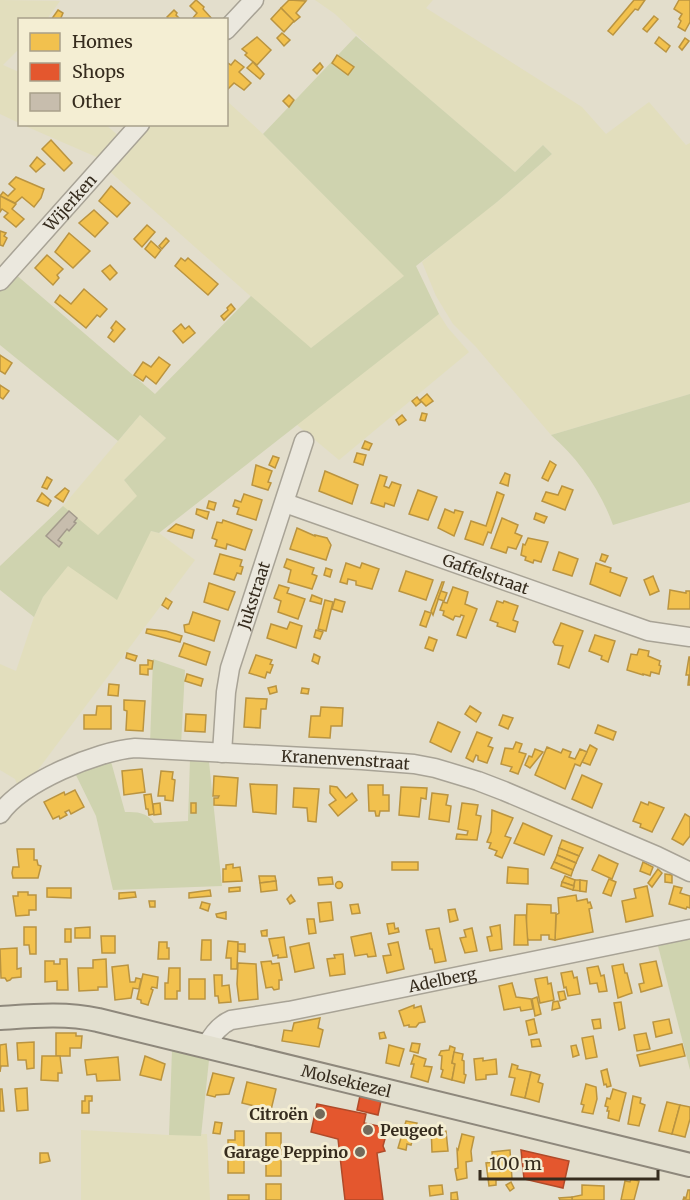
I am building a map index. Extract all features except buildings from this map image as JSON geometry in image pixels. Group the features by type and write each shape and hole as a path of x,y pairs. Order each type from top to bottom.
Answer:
{"main road":[{"name":"Molsekiezel","path":"0,1018 79,1016 690,1165"}],"street":[{"path":"228,28 254,0"},
{"name":"Wijerken","path":"0,281 138,126"},
{"name":"Jukstraat","path":"222,753 230,668 304,441"},
{"name":"Gaffelstraat","path":"285,503 648,631 690,637"},
{"name":"Kranenvenstraat","path":"0,814 14,798 63,770 103,753 135,748 414,764 487,784 690,872"},
{"name":"Adelberg","path":"206,1046 217,1029 231,1020 289,1011 690,929"}],"shaded area":[{"path":"0,0 60,1 48,18 18,18 18,50 3,65 18,72 18,123 0,114"},
{"path":"315,0 433,0 426,8 582,107 606,134 649,102 686,145 690,143 690,394 551,435 476,347 453,324 436,296 422,262 552,154 543,145 515,172 380,57 335,14"},
{"path":"228,102 405,276 310,349 107,169 146,126 228,126"},
{"path":"25,126 107,126 120,137 101,159"},
{"path":"439,314 469,352 339,460 296,424"},
{"path":"140,415 166,438 124,480 138,496 97,536 63,506"},
{"path":"151,531 159,533 195,560 34,775 19,789 15,779 0,770 0,664 16,671 43,597 68,565"},
{"path":"81,1130 169,1135 207,1134 210,1200 81,1200"}],"green space":[{"path":"356,36 515,172 543,145 552,154 497,202 416,266 439,314 159,533 151,531 117,600 68,566 43,597 34,617 0,590 0,566 63,506 98,535 137,496 124,480 166,438 140,415 118,441 0,345 0,291 14,273 155,394 251,296 311,348 404,276 263,134"},
{"path":"690,394 690,502 613,525 588,476 551,435"},
{"path":"153,659 185,670 181,745 150,744"},
{"path":"110,758 125,812 145,815 154,823 188,821 190,759 209,762 222,886 113,890 96,816 74,771"},
{"path":"690,939 690,1070 658,946"},
{"path":"172,1050 209,1060 201,1136 169,1135"}],"place":[{"name":"Citroën","path":"320,1114"},
{"name":"Peugeot","path":"368,1130"},
{"name":"Garage Peppino","path":"360,1152"}]}
